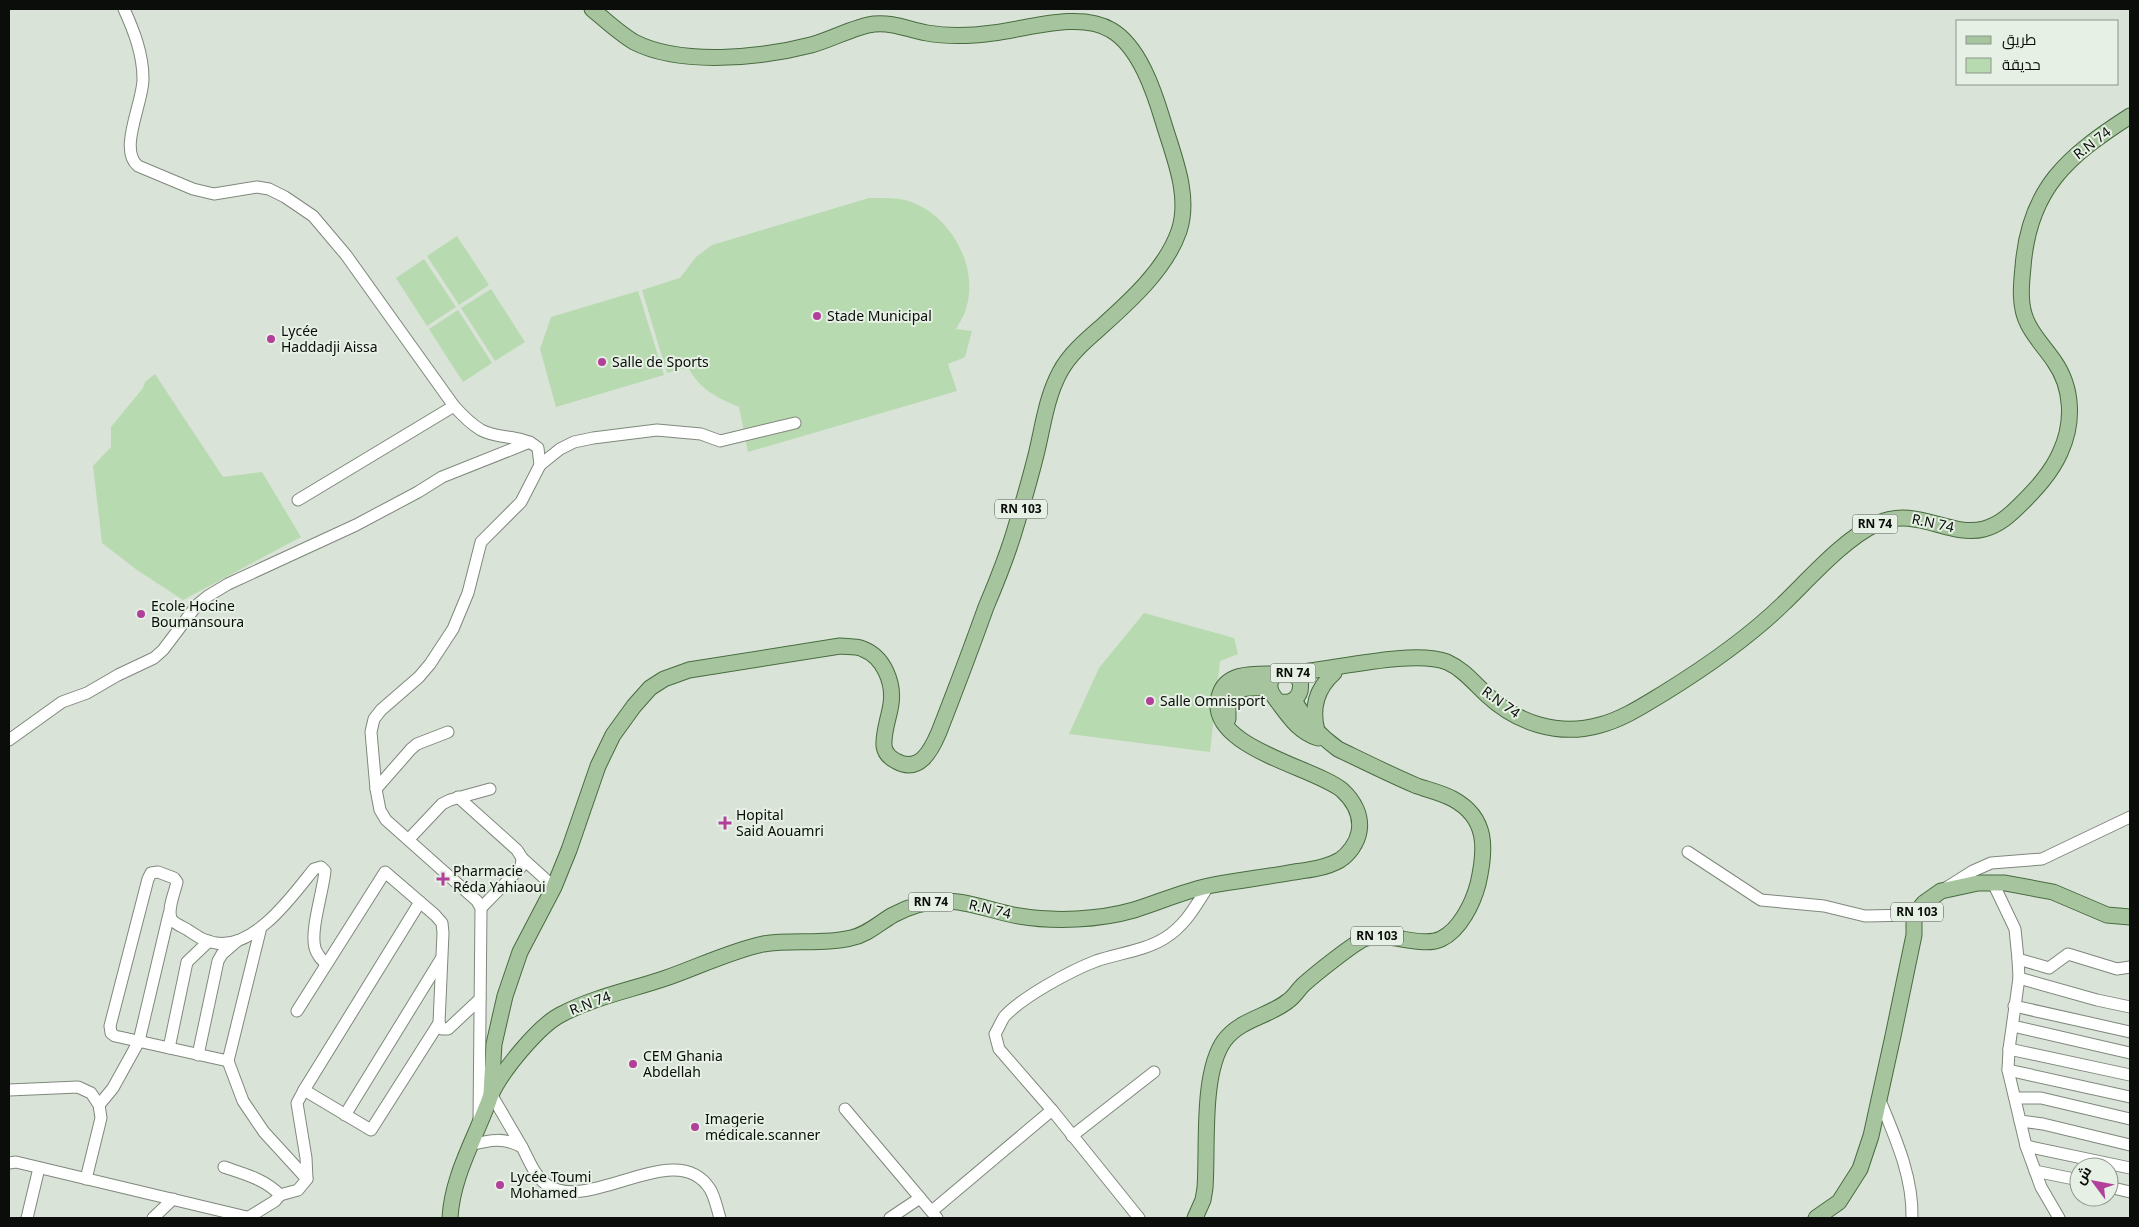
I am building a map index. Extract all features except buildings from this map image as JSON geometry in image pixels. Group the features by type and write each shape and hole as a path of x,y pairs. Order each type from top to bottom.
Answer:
{"main road":[{"name":"RN 103","path":"491,1094 494,1044 505,996 520,952 554,887 598,766 613,735 650,688 664,679 690,670 840,646 863,649 878,659 885,669 890,683 892,702 884,746 887,754 895,761 912,766 920,762 928,754 943,723 1015,530 1051,390 1062,366 1080,346 1132,299 1155,272 1180,230 1183,204 1176,162 1154,94 1136,55 1112,30 1093,23 1068,22 964,36 928,33 898,26 873,24 810,45 772,52 732,56 689,56 662,52 634,42 592,9"},
{"name":"R.N 74","path":"450,1218 458,1174 491,1094 536,1034 560,1015 598,999 661,980 760,945 790,941 837,941 856,937 894,914 919,904 942,901 958,902 1019,916 1067,920 1130,911 1209,885 1322,867 1342,859 1352,848 1358,834 1359,817 1353,802 1330,782 1254,749 1238,737 1223,721 1217,708 1223,686 1230,681 1242,676 1348,667 1403,658 1427,658 1446,662 1464,673 1511,713 1531,723 1548,728 1572,730 1601,725 1634,711 1732,649 1772,615 1862,531 1879,522 1900,518 1918,518 1962,530 1980,530 1995,525 2010,515 2051,472 2062,451 2070,407 2068,386 2063,374 2026,322 2022,303 2024,247 2030,224 2044,194 2063,168 2084,147 2130,116"},
{"name":"R.N 74","path":"1278,701 1283,703 1334,673 1348,667"},
{"name":"RN 74","path":"1292,673 1300,681 1297,696"},
{"path":"1322,736 1314,713 1315,704 1322,687 1334,673"},
{"name":"RN 74","path":"1277,674 1270,682 1269,688 1273,698 1278,701"},
{"name":"RN 74","path":"1229,728 1226,706 1231,695 1242,689 1269,688"},
{"name":"RN 103","path":"1195,1218 1203,1200 1205,1188 1209,1082 1217,1052 1225,1039 1249,1020 1288,1001 1302,986 1364,938 1384,935 1416,942 1441,939 1462,921 1476,893 1484,858 1481,830 1470,810 1451,798 1381,770 1338,749 1322,736 1297,696"},
{"name":"RN 103","path":"1278,701 1293,722 1309,734 1322,736"},
{"name":"RN 103","path":"1816,1218 1840,1202 1860,1169 1871,1136 1914,935 1914,915 1924,903 1941,890 1978,883 2005,883 2053,892 2107,915 2130,917"}],"street":[{"path":"124,9 133,28 141,59 143,80 141,100 131,135 130,150 132,161 138,166 193,189 214,194 257,187 269,189 285,197 313,216 346,255 454,406 465,418 482,431 530,441 538,448 540,465"},
{"path":"298,500 454,406"},
{"path":"478,1125 481,908 477,901 386,820 380,810 376,789 371,732 374,719 381,710 419,677 435,657 457,620 468,593 482,542 521,502 540,465 560,450 574,442 593,438 656,430 701,434 720,441 795,423"},
{"path":"9,740 62,702 87,693 118,675 154,658 164,650 197,606 208,596 228,584 356,524 418,492 442,476 530,441"},
{"path":"376,789 417,744 448,732"},
{"path":"409,839 442,804 458,797 490,789"},
{"path":"458,797 517,850 522,858 554,887"},
{"path":"1941,890 1973,871 1991,863 2042,859 2130,817"},
{"path":"1688,852 1761,900 1824,906 1865,916 1914,915"},
{"path":"481,908 521,867 522,858"},
{"path":"169,914 172,920 202,939 227,943 261,927 278,913 314,869 321,867 325,871 314,935 314,947 318,956 326,964"},
{"path":"98,1105 122,1074 139,1041 177,882 174,878 158,872 151,873 148,878 110,1026 111,1033 115,1036 139,1041 198,1055 228,1061"},
{"path":"297,1011 385,872 442,923 444,933 439,1023 442,1029 448,1029 480,1000"},
{"path":"1993,883 2015,929 2018,958 2019,978 2008,1049 2008,1070 2026,1146 2041,1187 2059,1218"},
{"path":"1139,1218 1052,1110 999,1049 995,1034 1004,1018 1019,1004 1069,973 1096,961 1141,949 1163,939 1186,921 1209,885"},
{"path":"9,1163 16,1162 250,1218 280,1196 298,1190 307,1179 306,1158 296,1103 420,902"},
{"path":"261,927 228,1061 243,1101 264,1132 307,1179"},
{"path":"198,1055 218,961 222,954 239,939"},
{"path":"169,1048 187,962 209,941"},
{"path":"2018,958 2049,968 2068,954 2117,969 2130,967"},
{"path":"345,1115 442,956"},
{"path":"2019,978 2097,1000 2130,1007"},
{"path":"2014,1006 2130,1032"},
{"path":"304,1090 371,1130 439,1023"},
{"path":"2013,1026 2130,1053"},
{"path":"2008,1049 2130,1075"},
{"path":"2008,1070 2130,1097"},
{"path":"1072,1136 1154,1072"},
{"path":"9,1090 78,1087 91,1093 98,1105 101,1126 86,1178"},
{"path":"491,1094 538,1176 548,1186 573,1191 592,1190 627,1179 676,1169 694,1174 710,1189 720,1218"},
{"path":"1879,1097 1910,1182 1912,1218"},
{"path":"2015,1098 2041,1098 2130,1119"},
{"path":"846,1109 934,1215 1052,1110"},
{"path":"2020,1121 2043,1124 2130,1145"},
{"path":"470,1145 497,1139 512,1142 522,1147"},
{"path":"2026,1146 2130,1168"},
{"path":"224,1167 255,1177 273,1188 280,1196"},
{"path":"27,1218 39,1168"},
{"path":"2035,1171 2069,1178"},
{"path":"890,1218 920,1198"},
{"path":"153,1218 173,1199"}],"green space":[{"name":"Stade Municipal","path":"869,198 892,198 914,203 941,221 952,234 960,248 969,280 969,296 964,314 956,329 972,331 965,357 948,364 957,391 748,452 739,407 709,392 692,375 688,367 667,373 642,290 680,278 696,257 712,245"},
{"path":"457,236 489,285 459,305 427,256"},
{"path":"424,259 456,307 427,326 396,278"},
{"path":"491,289 525,342 495,361 461,308"},
{"name":"Salle de Sports","path":"638,291 664,375 556,407 540,349 551,317"},
{"path":"458,310 492,363 463,382 429,329"},
{"path":"155,374 223,477 262,472 301,537 183,600 137,570 102,543 93,466 111,447 111,427 143,388 145,382"},
{"name":"Salle Omnisport","path":"1144,613 1234,638 1238,654 1220,661 1210,752 1069,734 1099,668"}],"place":[{"name":"Stade Municipal","path":"817,316"},
{"name":"Lycée Haddadji Aissa","path":"271,339"},
{"name":"Salle de Sports","path":"602,362"},
{"name":"Ecole Hocine Boumansoura","path":"141,614"},
{"name":"Salle Omnisport","path":"1150,701"},
{"name":"Hopital Said Aouamri","path":"725,823"},
{"name":"Pharmacie Réda Yahiaoui","path":"443,879"},
{"name":"CEM Ghania Abdellah","path":"633,1064"},
{"name":"Imagerie médicale.scanner","path":"695,1127"},
{"name":"Lycée Toumi Mohamed","path":"500,1185"}]}
